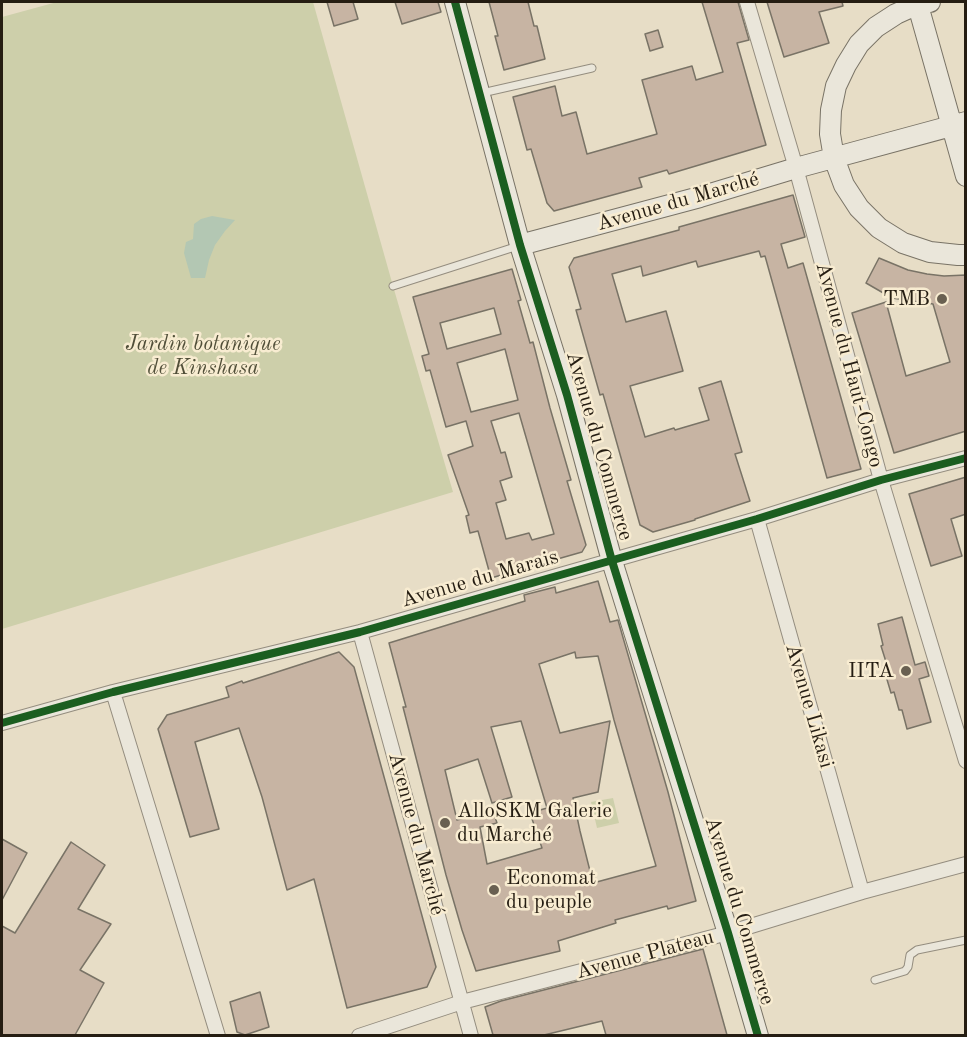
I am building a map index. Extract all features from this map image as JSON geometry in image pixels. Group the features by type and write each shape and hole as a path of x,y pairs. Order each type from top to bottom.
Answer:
{"street":[{"name":"Avenue du Commerce","path":"455,2 520,245 567,395 612,561 758,1035"},
{"name":"Avenue du Haut-Congo","path":"747,2 796,168 881,480 966,761"},
{"path":"966,176 959,124 921,2 876,27 859,44 846,64 836,87 831,110 830,134 834,158 844,184 859,208 879,228 903,243 930,252 966,255"},
{"name":"Avenue du Marché","path":"520,245 959,124"},
{"name":"Avenue du Marais","path":"2,723 113,692 360,632 757,519 881,480 966,458"},
{"name":"Avenue Likasi","path":"757,519 862,892"},
{"name":"Avenue du Marché","path":"360,632 471,1035"},
{"path":"113,692 218,1035"},
{"name":"Avenue Plateau","path":"359,1035 462,1002 728,933 862,892 966,864"}],"lane":[{"path":"480,94 592,68"},
{"name":"Avenue du Marché","path":"393,286 520,245"},
{"path":"874,981 905,971 909,967 910,956 917,950 966,940"}],"green space":[{"name":"Jardin botanique de Kinshasa","path":"57,2 313,2 453,492 2,629 2,17"},
{"path":"613,798 619,823 597,828 591,802"}],"shaded area":[{"path":"212,216 235,220 215,245 205,278 191,278 184,253 186,242 193,239 194,224"}],"building":[{"path":"327,2 353,2 358,19 334,26"},
{"path":"395,2 438,2 441,12 402,24"},
{"path":"489,2 528,2 545,59 504,70"},
{"path":"702,2 738,2 749,40 737,43 766,145 669,174 667,170 639,178 642,187 554,211 547,203 531,149 527,150 513,97 555,86 562,116 576,112 587,154 657,134 642,80 692,66 696,80 723,72"},
{"path":"767,2 842,2 843,6 819,12 829,43 784,57"},
{"path":"658,30 663,47 650,51 645,34"},
{"path":"793,195 805,237 781,244 788,268 803,263 861,469 827,478 765,256 761,257 759,251 698,267 696,261 643,276 641,266 612,274 626,322 666,311 683,371 630,386 645,437 709,420 699,388 721,381 742,452 735,454 750,501 653,532 640,525 603,394 600,395 576,310 581,309 569,267 574,258 679,230 679,227"},
{"path":"879,258 908,270 927,274 966,275 966,431 894,453 852,313 886,302 906,376 950,362 933,304 892,298 866,283"},
{"path":"512,269 521,300 518,301 530,343 533,342 571,480 567,481 586,545 582,552 491,578 478,531 470,533 466,516 469,515 448,455 473,446 466,421 446,427 430,370 426,371 422,356 429,354 413,297","holes":["494,308 501,334 447,349 440,323","505,349 518,400 471,412 457,363","519,413 554,534 532,540 529,533 506,539 496,503 506,500 500,481 512,477 505,452 501,453 491,421"]},
{"path":"966,477 966,514 951,519 962,556 931,566 909,494"},
{"path":"598,581 610,622 618,620 668,792 696,901 615,920 616,923 558,941 560,951 476,971 446,875 389,643 525,601 524,595 555,587 556,593","holes":["575,652 576,658 598,656 656,866 593,883 573,798 598,792 610,721 560,733 539,664","521,721 547,808 530,813 542,848 487,864 480,827 497,823 493,811 457,820 445,770 478,759 492,803 512,797 491,727"]},
{"name":"IITA","path":"902,617 915,665 925,662 929,676 919,679 931,722 907,729 894,692 891,693 883,666 887,665 878,624"},
{"path":"339,652 354,667 436,967 427,987 347,1008 314,879 287,890 262,797 239,728 195,742 219,829 190,837 158,729 167,715 229,697 226,687"},
{"path":"2,839 27,853 2,900"},
{"path":"71,842 105,865 78,909 111,924 80,970 104,983 75,1035 2,1035 2,926 15,933"},
{"path":"703,949 727,1035 606,1035 602,1021 544,1035 493,1035 485,1007"},
{"path":"260,992 269,1027 245,1035 237,1032 230,1002"}],"cycle path":[{"path":"455,2 520,245 567,395 612,561 758,1036"},
{"path":"2,723 113,692 360,632 757,519 881,480 966,458"}],"place":[{"name":"TMB","path":"942,299"},
{"name":"IITA","path":"906,671"},
{"name":"AlloSKM Galerie du Marché","path":"445,823"},
{"name":"Economat du peuple","path":"494,890"}]}
